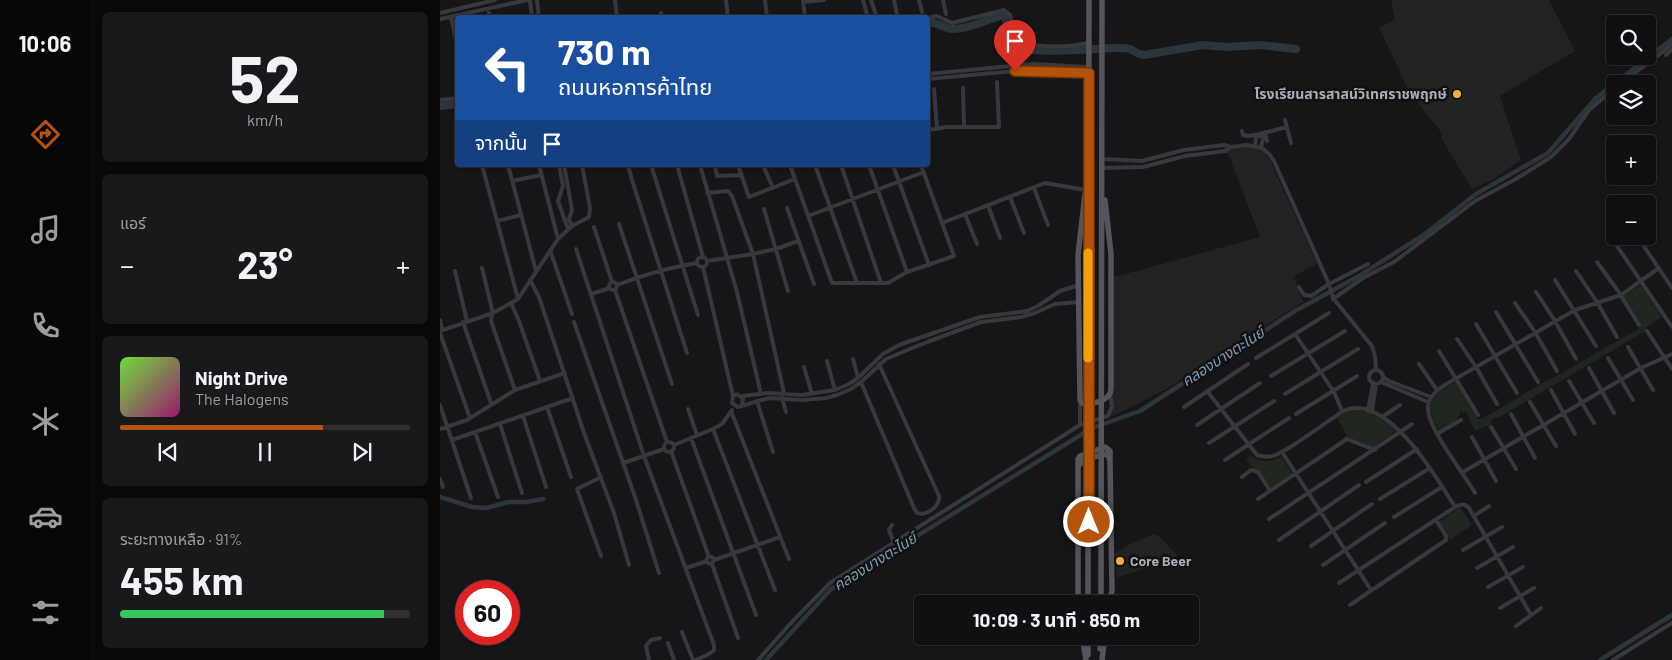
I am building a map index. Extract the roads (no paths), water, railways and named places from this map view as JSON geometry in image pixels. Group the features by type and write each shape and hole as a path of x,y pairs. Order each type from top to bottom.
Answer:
{"main road":[{"path":"1079,592 1080,601 1084,602 1087,600 1089,505 1089,0"},
{"path":"1101,595 1102,0"},
{"path":"1089,167 1078,260 1080,400 1083,404 1090,404 1110,394 1111,388 1111,254 1103,175"},
{"path":"1078,260 1083,254 1088,260"},
{"path":"1101,268 1104,260 1107,258 1110,260 1111,269"},
{"path":"1080,392 1082,397 1091,398 1107,392 1111,388"},
{"path":"1079,595 1078,467 1082,461 1104,454 1108,455 1110,462 1111,595"},
{"path":"1101,579 1102,586 1107,588 1110,586 1111,578"},
{"path":"1084,645 1087,660"},
{"path":"1087,660 1088,645"},
{"path":"1101,645 1101,660"},
{"path":"1101,660 1104,645"}],"street":[{"path":"440,13 495,0"},
{"path":"460,15 528,0 531,15"},
{"path":"537,0 539,15"},
{"path":"615,0 618,15"},
{"path":"726,0 728,15"},
{"path":"765,0 767,15"},
{"path":"805,15 803,1 824,0"},
{"path":"863,0 867,15"},
{"path":"871,0 875,15"},
{"path":"894,0 897,14"},
{"path":"920,0 922,12"},
{"path":"943,0 946,14"},
{"path":"488,9 490,15"},
{"path":"930,18 937,16 952,23 1004,10 1010,15 1018,39 1024,42 1034,45 1089,45"},
{"path":"440,19 455,16"},
{"path":"451,17 455,35"},
{"path":"1632,75 1672,43"},
{"path":"1666,55 1672,49"},
{"path":"930,74 1032,64 1089,70"},
{"path":"930,79 1015,71 1089,70"},
{"path":"930,130 964,127 999,128 997,82"},
{"path":"963,88 964,127"},
{"path":"934,89 937,129"},
{"path":"1332,297 1394,262 1475,201 1514,180 1555,154 1590,110 1606,96"},
{"path":"440,100 455,98"},
{"path":"1284,120 1291,143"},
{"path":"1242,131 1243,134 1248,136 1286,128"},
{"path":"1261,134 1267,141"},
{"path":"1255,146 1256,138 1261,134"},
{"path":"1261,134 1263,138 1261,148"},
{"path":"1103,159 1142,161 1184,150 1224,145 1231,147 1255,146 1269,154 1274,161 1330,285 1332,297 1372,346 1376,369"},
{"path":"1103,168 1143,167 1185,156 1225,150 1231,147"},
{"path":"1184,150 1185,156"},
{"path":"1142,161 1143,167"},
{"path":"483,167 518,299"},
{"path":"508,167 536,271"},
{"path":"539,167 558,239"},
{"path":"559,167 563,186 558,201 570,227"},
{"path":"564,167 571,212 569,219 570,227"},
{"path":"441,331 493,313 518,299 558,239 570,227 589,217 582,167"},
{"path":"629,167 687,353"},
{"path":"652,167 698,315"},
{"path":"678,167 705,259 706,264 702,267"},
{"path":"700,167 738,292 761,394"},
{"path":"715,167 717,176 741,174"},
{"path":"739,167 749,197 795,179"},
{"path":"764,167 773,188"},
{"path":"791,167 832,283 888,283 907,272 954,256 922,167"},
{"path":"817,167 857,283"},
{"path":"842,167 881,283"},
{"path":"870,167 907,272"},
{"path":"894,167 930,264"},
{"path":"808,216 924,172"},
{"path":"512,181 541,175"},
{"path":"942,223 1045,184 1086,190"},
{"path":"1034,188 1048,225"},
{"path":"707,193 728,191 730,193 753,254 784,393"},
{"path":"1010,197 1024,233"},
{"path":"988,205 1000,238"},
{"path":"787,208 814,284"},
{"path":"764,209 788,290"},
{"path":"563,215 571,212"},
{"path":"965,214 977,244"},
{"path":"497,221 521,215"},
{"path":"619,224 672,384"},
{"path":"594,227 612,282 610,288"},
{"path":"697,262 699,257 705,259 753,254 798,242"},
{"path":"1643,245 1672,288"},
{"path":"1617,246 1672,328"},
{"path":"576,249 644,456 715,648 714,650 694,660 682,632"},
{"path":"550,250 572,314"},
{"path":"667,442 615,290 617,285 637,278 697,262"},
{"path":"667,442 674,444 722,424 733,405 731,401 733,396 702,267 697,262"},
{"path":"1597,262 1639,324"},
{"path":"1299,287 1308,297 1368,264"},
{"path":"482,268 493,313 491,318 492,324 515,390"},
{"path":"1476,493 1430,421 1428,402 1431,397 1437,390 1456,378 1575,310 1621,295 1658,268"},
{"path":"455,271 465,322 491,403"},
{"path":"1576,271 1617,337"},
{"path":"530,280 540,296 629,565"},
{"path":"1555,280 1596,346"},
{"path":"612,282 617,285"},
{"path":"733,405 738,407 769,398 802,400 837,395 851,389 886,352 899,345 980,318 1027,310 1052,298 1060,291 1079,285"},
{"path":"591,294 610,288 615,290"},
{"path":"1536,292 1576,358"},
{"path":"1052,298 1054,304"},
{"path":"733,396 737,394 742,396 784,393 812,394 835,390 860,380 889,357 927,342 978,324 1028,315 1054,304 1079,302"},
{"path":"511,303 520,321 540,382"},
{"path":"1516,303 1557,370"},
{"path":"1496,312 1538,382"},
{"path":"1256,358 1329,313"},
{"path":"993,315 994,320"},
{"path":"440,320 441,331 470,418"},
{"path":"574,322 659,573"},
{"path":"1476,324 1517,393"},
{"path":"1271,376 1345,331"},
{"path":"1647,331 1672,369"},
{"path":"1295,334 1333,391 1342,411"},
{"path":"925,336 927,342"},
{"path":"1457,339 1476,367 1497,404"},
{"path":"1628,347 1653,390"},
{"path":"1285,394 1358,349"},
{"path":"1439,351 1478,415"},
{"path":"1463,472 1641,368 1672,354"},
{"path":"1608,358 1633,400"},
{"path":"853,359 914,508 917,513 923,514 936,507 939,503 939,496 877,361"},
{"path":"827,361 837,395"},
{"path":"1184,407 1248,364"},
{"path":"1419,364 1437,390"},
{"path":"804,367 812,394"},
{"path":"1589,368 1614,412"},
{"path":"1376,369 1381,371 1383,377 1396,386 1428,402"},
{"path":"1374,384 1369,380 1369,374 1376,369"},
{"path":"440,430 470,418 491,403 515,390 565,373"},
{"path":"1296,414 1357,376"},
{"path":"1381,382 1383,377"},
{"path":"1569,381 1594,424"},
{"path":"1374,384 1381,382 1431,397"},
{"path":"1197,425 1260,383"},
{"path":"1370,411 1374,384"},
{"path":"1551,390 1575,434"},
{"path":"1207,391 1257,455 1269,458 1282,452 1342,411 1357,409 1370,411 1382,417 1417,449 1455,507"},
{"path":"758,660 830,583 1080,425 1108,416 1112,406 1110,394"},
{"path":"742,396 744,399 742,405"},
{"path":"452,440 573,398"},
{"path":"782,398 786,412"},
{"path":"1080,400 1080,425"},
{"path":"756,401 773,452"},
{"path":"1209,443 1274,401"},
{"path":"1530,402 1556,446"},
{"path":"1382,417 1400,404"},
{"path":"440,405 471,498"},
{"path":"547,407 570,477"},
{"path":"688,409 697,435"},
{"path":"731,411 789,559"},
{"path":"1510,414 1535,458"},
{"path":"523,416 546,487"},
{"path":"1225,460 1289,418"},
{"path":"1437,434 1460,420"},
{"path":"500,424 522,493"},
{"path":"1270,519 1412,424"},
{"path":"1491,427 1516,469"},
{"path":"713,429 776,590"},
{"path":"475,432 498,497"},
{"path":"1472,436 1496,481"},
{"path":"691,438 756,615"},
{"path":"1258,499 1347,439 1375,450"},
{"path":"664,449 664,445 667,442"},
{"path":"671,451 674,444"},
{"path":"623,463 664,449 667,452 671,451"},
{"path":"1366,482 1417,449"},
{"path":"671,451 709,556 712,556 738,638"},
{"path":"1282,452 1371,590"},
{"path":"1380,499 1430,468"},
{"path":"1242,477 1251,470 1256,470 1270,491"},
{"path":"601,477 577,489 601,556"},
{"path":"440,479 443,487"},
{"path":"1279,540 1359,485"},
{"path":"1394,517 1442,487"},
{"path":"1312,546 1372,504"},
{"path":"1339,584 1459,504 1467,506 1474,516 1531,615"},
{"path":"1474,516 1489,506"},
{"path":"1350,605 1446,540 1446,536 1436,520"},
{"path":"1324,565 1385,523"},
{"path":"892,525 890,530 894,543"},
{"path":"1463,550 1502,527"},
{"path":"686,568 707,561 713,562 732,553 780,536"},
{"path":"1477,568 1512,547"},
{"path":"707,561 709,556"},
{"path":"1488,587 1523,567"},
{"path":"1500,608 1534,588"},
{"path":"1516,626 1541,608"},
{"path":"1613,660 1672,623"},
{"path":"649,660 646,646 651,640 660,638"},
{"path":"668,644 674,660"}],"waterway":[{"path":"930,23 936,23 950,29 959,29 1003,15 1005,16 1008,29 1017,44 1021,47 1040,51 1122,48 1144,55 1203,45 1227,47 1260,45 1296,49"},
{"name":"คลองบางตะไนย์","path":"766,660 831,589 1092,428 1140,411 1295,311 1359,276 1425,234 1476,194 1548,153 1596,98 1672,39"},
{"path":"440,106 455,104"},
{"path":"440,497 472,507 486,508 509,502 527,502 543,499"},
{"path":"1600,660 1672,615"}],"place":[{"name":"โรงเรียนสารสาสน์วิเทศราชพฤกษ์","path":"1457,94"},
{"name":"Core Beer","path":"1120,561"}]}
